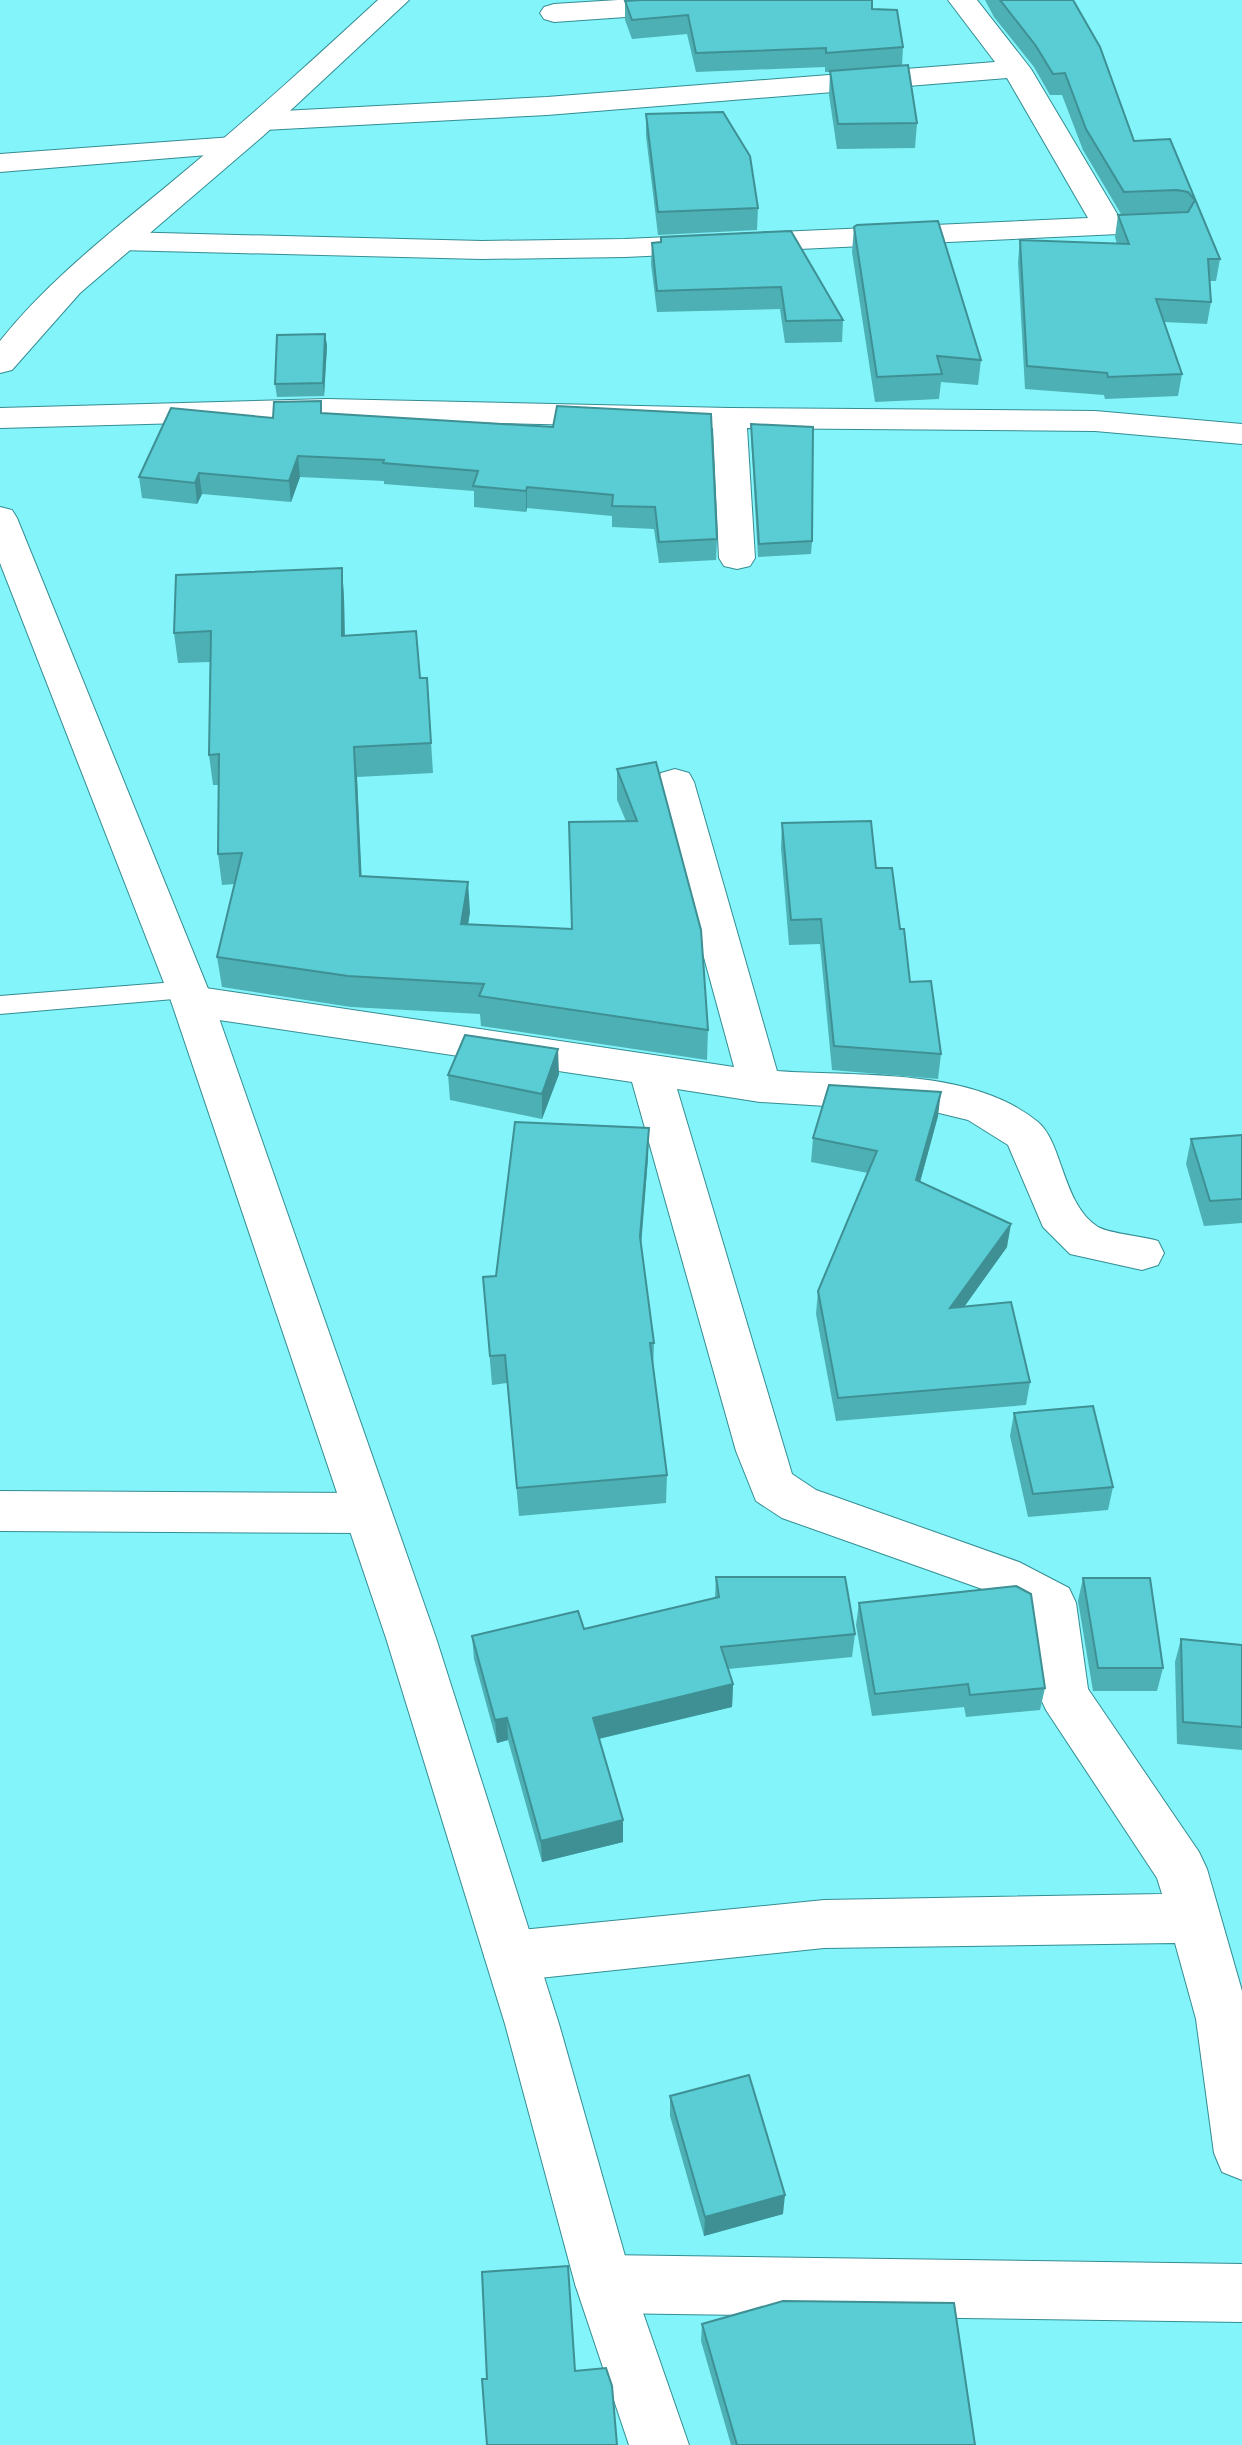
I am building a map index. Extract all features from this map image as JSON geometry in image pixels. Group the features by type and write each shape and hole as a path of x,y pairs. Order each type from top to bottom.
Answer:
{"street":[{"path":"0,363 10,336 264,121 395,0"},
{"path":"554,13 740,0"},
{"path":"962,0 1016,69 1109,227"},
{"path":"264,121 547,106 1016,69"},
{"path":"0,163 233,146"},
{"path":"120,241 482,250 625,248 1173,224"},
{"path":"0,418 327,409 729,418 1095,421 1242,434"},
{"path":"729,418 737,558"},
{"path":"0,518 190,995 411,1638 511,1956 604,2284 659,2445"},
{"path":"675,782 760,1086"},
{"path":"190,995 760,1086 939,1097 981,1107 1025,1135 1059,1215 1086,1242 1142,1253"},
{"path":"650,1070 759,1451 773,1487 799,1504 1002,1576 1052,1603 1064,1695 1181,1869 1194,1918 1232,2020 1242,2153"},
{"path":"0,1511 366,1513"},
{"path":"511,1956 824,1924 1194,1918"},
{"path":"604,2284 1242,2293"}],"lane":[{"path":"0,1005 190,995"}],"building":[{"path":"872,0 872,9 897,10 903,47 826,53 826,48 696,53 688,15 632,20 625,1"},
{"path":"1000,0 1073,0 1100,47 1134,141 1170,139 1220,259 1208,259 1211,302 1156,299 1182,374 1108,377 1107,373 1027,366 1020,240 1129,244 1118,215 1188,212 1195,200 1188,192 1177,190 1124,192 1086,129 1065,73 1053,74 1036,46"},
{"path":"908,65 917,123 838,124 830,71"},
{"path":"723,112 750,156 758,208 658,212 646,114"},
{"path":"938,221 981,360 937,356 942,374 877,377 854,227"},
{"path":"791,231 843,320 786,321 781,287 657,291 652,243 661,242 661,237"},
{"path":"325,334 323,383 275,384 277,335"},
{"path":"321,401 321,413 553,427 557,406 711,414 717,539 659,542 655,507 612,506 613,495 527,487 526,491 473,486 478,471 383,463 384,460 298,456 289,481 199,473 195,483 139,477 171,408 273,418 274,402"},
{"path":"751,424 813,427 812,541 759,544"},
{"path":"342,568 342,636 416,631 420,678 427,678 431,743 354,747 360,876 468,882 461,924 572,929 569,822 637,821 617,769 656,762 701,930 708,1030 479,996 484,984 348,976 217,957 242,853 218,854 219,754 209,755 211,631 174,633 176,575"},
{"path":"871,821 876,868 892,868 910,982 931,981 941,1054 834,1046 821,919 791,920 782,823"},
{"path":"465,1035 558,1049 542,1094 448,1075"},
{"path":"829,1085 941,1092 916,1180 1011,1224 950,1308 1011,1302 1030,1382 838,1398 818,1291 877,1151 813,1138"},
{"path":"515,1122 649,1128 640,1237 667,1475 517,1488 505,1355 490,1356 483,1277 496,1276"},
{"path":"1242,1135 1242,1199 1210,1201 1191,1139"},
{"path":"1093,1406 1113,1487 1033,1494 1014,1413"},
{"path":"716,1577 845,1577 855,1634 721,1647 733,1684 593,1718 623,1820 541,1841 507,1718 495,1720 472,1636 578,1611 584,1629 719,1597"},
{"path":"1083,1578 1150,1578 1163,1668 1098,1668"},
{"path":"1016,1586 1031,1594 1045,1688 970,1695 968,1684 875,1694 859,1603"},
{"path":"1181,1639 1242,1645 1242,1727 1183,1722"},
{"path":"749,2075 785,2195 705,2217 670,2096"},
{"path":"568,2266 575,2371 606,2368 612,2386 617,2445 487,2445 482,2379 487,2379 482,2272"},
{"path":"783,2301 954,2303 975,2445 737,2445 702,2324"}]}
